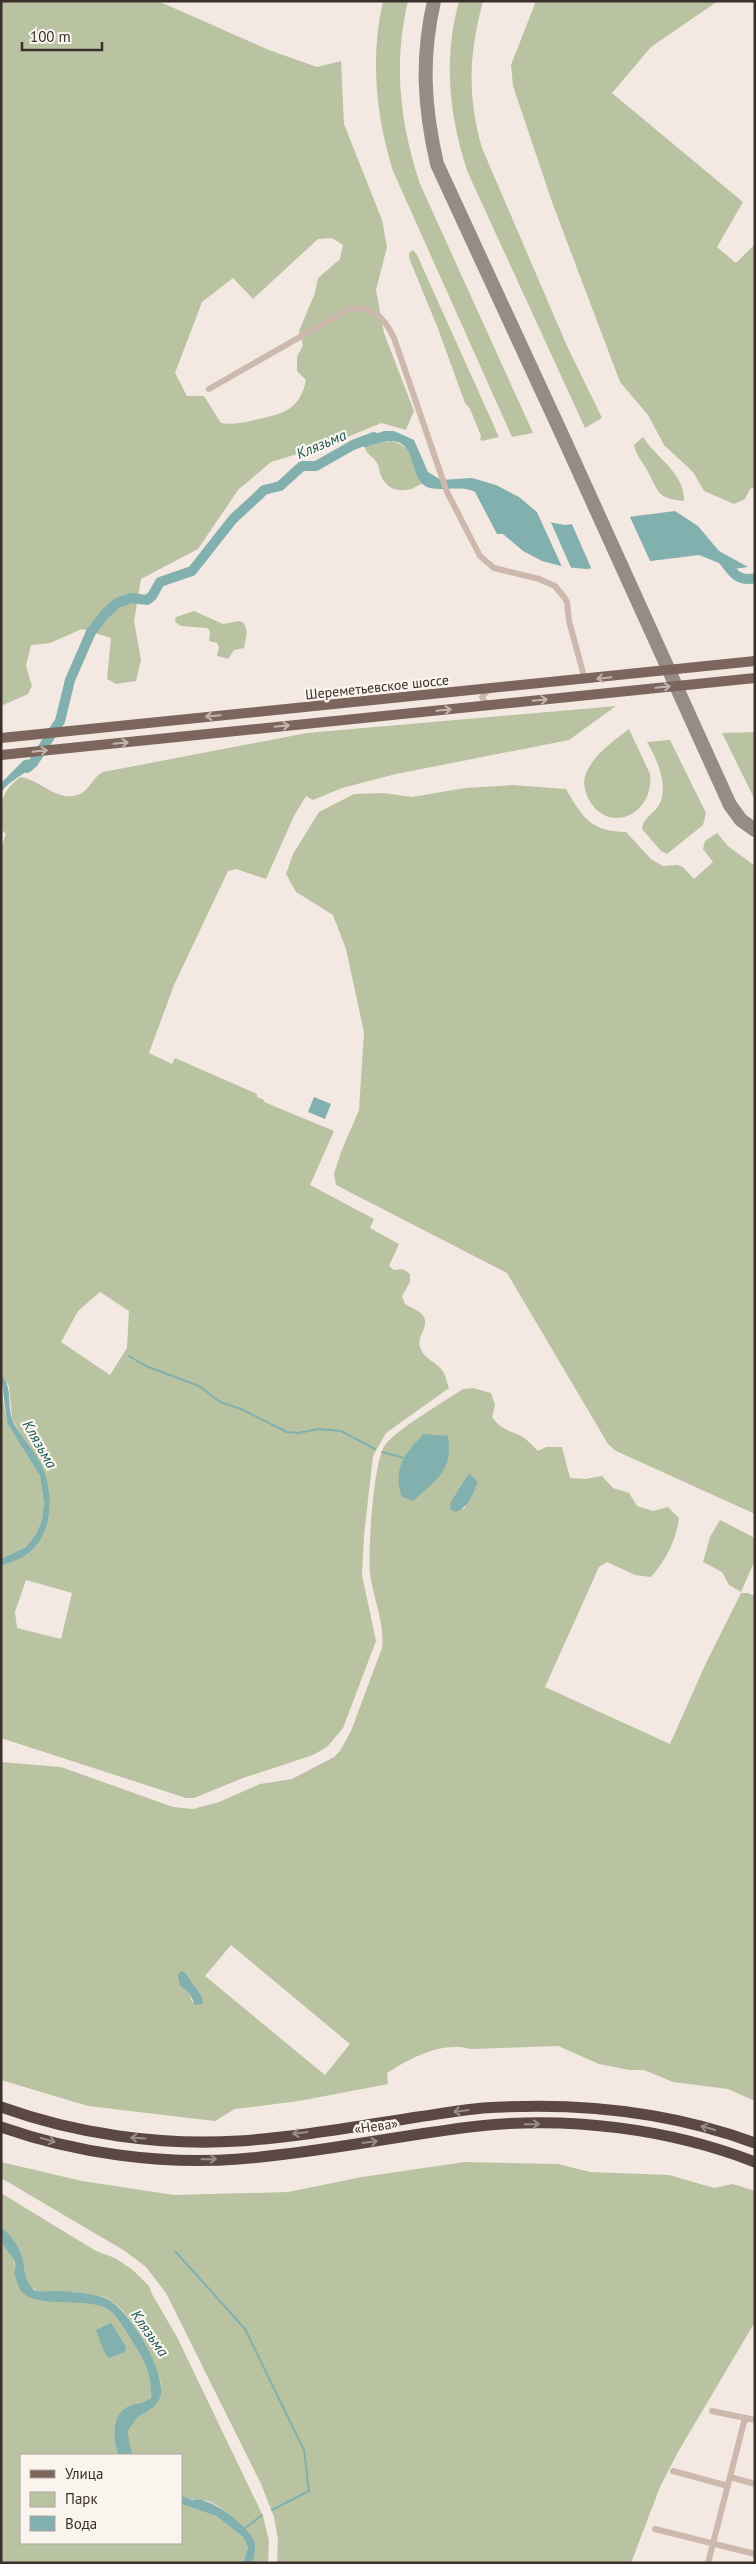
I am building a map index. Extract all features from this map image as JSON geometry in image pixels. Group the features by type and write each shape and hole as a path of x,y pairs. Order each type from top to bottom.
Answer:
{"highway":[{"name":"«Нева»","path":"1,2107 68,2127 129,2137 184,2141 239,2141 481,2108 536,2106 591,2108 654,2116 702,2126 755,2143"},
{"name":"«Нева»","path":"1,2127 64,2144 123,2155 183,2159 239,2159 480,2126 535,2124 588,2126 648,2134 695,2143 755,2162"}],"main road":[{"name":"Шереметьевское шоссе","path":"1,738 488,690 755,661"},
{"name":"Шереметьевское шоссе","path":"5,754 755,678"}],"street":[{"path":"209,389 349,308 368,309 383,318 389,327 447,492 480,556 494,568 555,586 567,602 568,621 585,680"},
{"path":"488,690 482,697 484,704 491,705"},
{"path":"712,2411 755,2420"},
{"path":"708,2563 747,2419"},
{"path":"673,2471 728,2486"},
{"path":"730,2477 755,2484"},
{"path":"655,2529 755,2554"}],"green space":[{"path":"1,1 158,1 269,50 317,67 341,61 344,124 382,220 387,247 376,290 384,333 414,411 406,430 381,423 336,442 271,462 238,490 198,549 141,579 134,621 141,660 136,681 116,684 107,679 111,638 82,629 50,643 31,645 26,666 32,686 28,694 1,706","holes":["332,238 343,245 340,259 318,278 315,293 299,331 303,345 297,357 297,371 306,380 300,397 295,404 284,412 245,422 226,424 221,423 204,396 187,396 175,373 202,302 233,278 253,299 318,239"]},
{"path":"383,1 408,1 403,24 401,48 401,94 403,116 420,184 533,433 512,437 393,171 382,129 377,87 377,44"},
{"path":"459,1 483,1 475,39 472,75 472,92 477,129 482,148 567,346 602,418 585,428 468,173 456,131 450,88 451,44"},
{"path":"536,1 718,1 651,47 612,93 743,202 717,247 736,263 755,244 755,487 750,489 745,499 734,504 704,491 693,472 664,445 648,415 620,382 552,202 513,86 511,65"},
{"path":"413,250 417,255 499,437 482,441 480,439 481,436 470,409 465,403 437,326 409,258 409,253"},
{"path":"643,437 675,474 683,491 684,501 663,496 657,489 635,449 634,445"},
{"path":"392,441 401,444 410,454 415,471 422,483 412,489 400,490 390,487 382,478 377,463 365,448 377,443"},
{"path":"194,611 223,624 239,621 244,623 247,632 244,648 234,650 228,659 217,656 219,647 217,643 209,641 210,631 207,628 181,626 175,622 176,617"},
{"path":"616,706 569,740 396,774 342,788 313,800 306,796 294,816 266,879 236,869 228,871 174,985 149,1053 172,1064 175,1058 257,1094 257,1097 264,1100 264,1102 334,1131 310,1185 374,1219 370,1228 399,1244 389,1266 394,1270 403,1269 410,1274 410,1282 402,1296 405,1304 418,1311 424,1317 425,1325 419,1343 420,1347 424,1355 441,1369 449,1388 386,1433 373,1456 364,1535 362,1575 376,1641 343,1728 327,1747 313,1755 243,1778 194,1798 186,1798 1,1738 1,1566 27,1555 37,1545 49,1492 12,1418 9,1386 1,1375 1,848 6,834 1,829 2,805 5,793 20,777 35,782 57,794 72,796 83,792 103,772 307,733","holes":["100,1292 129,1311 127,1348 110,1375 61,1342 78,1311","26,1580 72,1593 61,1639 17,1628 15,1612"]},
{"path":"629,729 650,774 650,788 645,800 638,809 628,816 618,818 607,816 597,810 588,798 584,782 585,776 592,762"},
{"path":"755,732 755,800 722,733"},
{"path":"670,740 706,813 703,825 667,854 661,851 642,829 646,820 661,801 663,792 661,775 655,757 647,742"},
{"path":"512,785 566,789 577,808 596,826 626,832 651,859 663,866 677,865 683,867 694,879 713,862 703,849 705,841 717,833 728,846 755,866 755,1514 616,1451 608,1444 507,1273 336,1185 334,1174 359,1110 364,1032 346,949 333,915 296,892 286,874 293,854 319,812 354,794 383,793 412,797 465,788"},
{"path":"1,1388 7,1423 40,1476 44,1503 42,1520 36,1534 26,1547 1,1559"},
{"path":"473,1388 491,1393 495,1405 492,1417 495,1421 524,1438 538,1451 546,1447 562,1447 570,1478 586,1479 602,1476 613,1488 629,1493 637,1506 653,1511 668,1507 679,1518 670,1550 651,1577 635,1575 607,1562 599,1567 545,1687 670,1744 706,1663 741,1593 755,1596 755,2101 728,2089 673,2082 644,2070 629,2070 599,2064 558,2046 471,2049 449,2047 438,2049 416,2057 387,2073 388,2084 299,2101 235,2109 215,2121 88,2106 1,2080 1,1762 61,1767 173,1807 193,1809 219,1802 260,1784 292,1779 334,1757 340,1751 351,1731 382,1648 382,1629 370,1573 372,1507 381,1454 385,1445 399,1432 463,1389","holes":["469,1473 478,1482 464,1509 451,1501","231,1945 350,2044 325,2075 205,1976","185,1972 202,1997 192,2002 190,1994 180,1986"]},
{"path":"720,1520 755,1538 755,1560 741,1592 729,1585 722,1572 703,1562 710,1537"},
{"path":"1,2162 82,2181 174,2195 288,2192 362,2177 465,2162 558,2164 590,2172 669,2175 714,2188 733,2184 755,2191 755,2322 678,2452 660,2487 631,2563 277,2563 278,2540 274,2517 261,2484 166,2293 146,2267 125,2251 1,2178"},
{"path":"1,2193 96,2251 115,2258 133,2270 149,2286 177,2337 263,2516 269,2541 268,2563 253,2563 255,2543 253,2538 242,2525 227,2513 208,2501 182,2497 182,2454 130,2454 124,2435 126,2422 136,2413 144,2412 161,2384 147,2348 132,2322 123,2311 104,2297 75,2292 41,2292 34,2289 26,2279 18,2249 1,2227"},
{"path":"1,2240 12,2255 16,2270 37,2300 90,2303 106,2308 113,2314 130,2335 138,2349 145,2363 151,2388 150,2397 145,2403 124,2410 119,2454 20,2454 20,2544 182,2544 182,2504 216,2516 243,2537 248,2548 243,2563 1,2563"}],"water":[{"path":"384,431 394,431 414,440 428,472 441,480 472,478 496,485 519,497 549,522 565,525 675,511 698,526 719,551 748,567 734,569 729,573 719,563 699,555 586,569 565,567 542,561 523,551 503,534 497,534 475,492 459,488 430,488 422,483 405,447 397,442 384,442 365,448 360,439"},
{"path":"42,758 1,792 1,783 24,760"},
{"path":"314,1097 331,1104 325,1119 308,1112"},
{"path":"1,1375 7,1385 12,1419 41,1464 50,1499 47,1523 37,1544 26,1555 1,1566 1,1559 26,1547 36,1534 42,1520 44,1503 40,1476 7,1423"},
{"path":"424,1434 448,1436 448,1458 446,1466 436,1480 413,1501 402,1497 399,1487 400,1470 406,1455"},
{"path":"469,1473 478,1482 468,1503 456,1512 450,1509 451,1501"},
{"path":"181,1971 185,1972 202,1997 203,2004 195,2005 190,1994 180,1986 178,1975"},
{"path":"1,2227 17,2246 23,2260 27,2280 34,2290 81,2293 105,2298 124,2314 143,2340 157,2369 161,2394 154,2407 129,2416 126,2421 123,2432 125,2445 130,2454 118,2454 115,2442 116,2421 119,2414 124,2410 151,2397 149,2375 138,2350 118,2319 106,2308 85,2303 37,2300 21,2291 14,2273 14,2260 3,2244"},
{"path":"111,2323 126,2347 125,2352 109,2358 105,2354 96,2330"},
{"path":"182,2496 208,2502 228,2513 246,2529 255,2543 253,2563 243,2563 248,2548 243,2537 216,2516 182,2504"}],"pier":[{"path":"536,510 549,518 572,570 563,569"},
{"path":"629,515 651,563 592,570 571,522"}],"waterway":[{"name":"Клязьма","path":"27,768 33,763 60,721 70,680 91,632 105,614 117,603 131,598 147,600 152,596 160,582 192,571 233,519 264,490 280,486 302,466 316,466 353,445 374,437"},
{"name":"Клязьма","path":"724,561 736,576 744,579 755,578"},
{"path":"129,1356 146,1366 199,1386 220,1402 241,1409 287,1432 298,1433 319,1429 341,1431 375,1449"},
{"path":"382,1452 404,1458"},
{"path":"175,2251 245,2329 304,2450 309,2491 272,2510"},
{"name":"Клязьма","path":"127,2454 122,2430 134,2413 145,2407"},
{"path":"244,2529 262,2515"}],"taxiway":[{"path":"434,1 427,43 426,83 429,123 437,164 730,805 741,820 755,830"}]}
